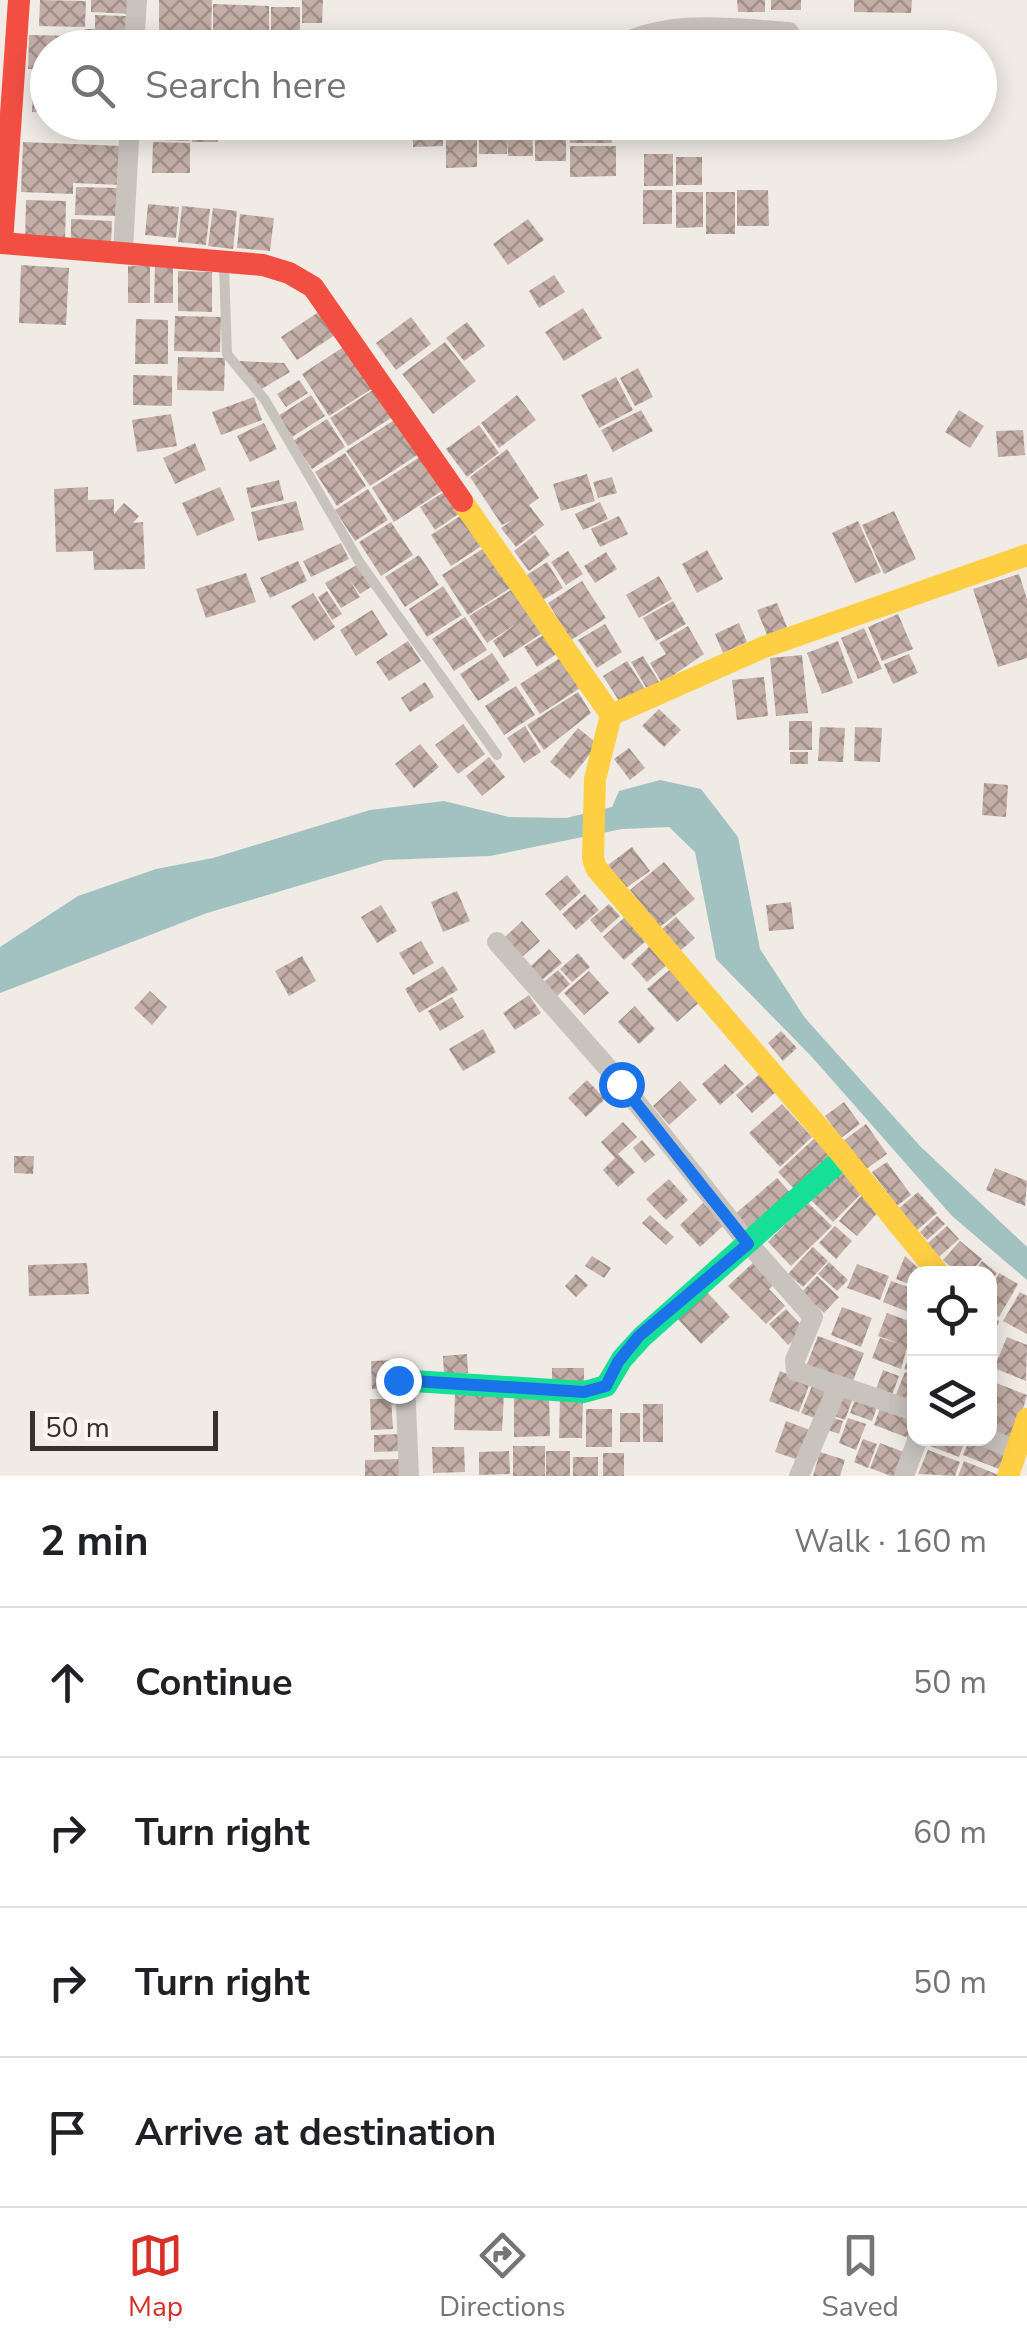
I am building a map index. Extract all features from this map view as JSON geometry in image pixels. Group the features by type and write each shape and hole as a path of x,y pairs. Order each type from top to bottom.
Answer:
{"street":[{"path":"19,0 1,243 263,264 290,273 313,287 611,715"},
{"path":"135,30 137,0"},
{"path":"654,30 757,30"},
{"path":"123,251 129,140"},
{"path":"932,1266 844,1157 596,868 592,858 594,778 611,715 692,674 779,640 1027,554"},
{"path":"497,942 621,1084 748,1244 813,1318 794,1360 796,1371 907,1409"},
{"path":"409,1476 402,1381 584,1392 606,1386 618,1362 639,1336 844,1157"},
{"path":"798,1476 838,1386"},
{"path":"1008,1476 1027,1419"},
{"path":"997,1442 1016,1450"},
{"path":"904,1476 915,1446"}],"lane":[{"path":"224,260 227,354 265,400 360,563 498,754"}],"water":[{"path":"660,780 701,789 738,837 760,949 805,1018 920,1146 1027,1247 1027,1280 952,1216 811,1056 716,959 695,852 669,827 622,829 490,856 385,860 207,913 0,993 0,947 78,896 156,869 213,858 370,810 444,801 509,817 566,818 612,807 619,791"}],"building":[{"path":"40,0 86,1 85,27 39,26"},
{"path":"91,0 133,0 132,14 91,12"},
{"path":"159,0 212,0 211,30 159,30"},
{"path":"302,0 323,0 322,23 302,23"},
{"path":"737,0 765,0 765,12 738,12"},
{"path":"771,0 801,0 801,10 771,10"},
{"path":"854,0 912,0 911,13 854,12"},
{"path":"213,4 269,6 269,30 213,30"},
{"path":"271,7 300,7 300,30 271,30"},
{"path":"95,15 126,16 126,30 85,30 95,29"},
{"path":"413,140 443,140 443,146 413,147"},
{"path":"446,140 477,140 477,167 446,168"},
{"path":"479,140 508,140 507,154 479,154"},
{"path":"508,140 533,140 533,156 508,156"},
{"path":"535,140 566,140 566,161 535,161"},
{"path":"570,140 612,140 612,143"},
{"path":"23,142 123,146 122,185 73,183 73,194 21,192"},
{"path":"153,142 190,143 190,173 152,173"},
{"path":"570,146 616,146 616,176 570,177"},
{"path":"644,154 673,154 673,186 644,186"},
{"path":"676,157 702,157 702,185 676,185"},
{"path":"76,187 119,188 118,216 75,215"},
{"path":"643,190 672,190 672,224 643,224"},
{"path":"737,190 768,190 769,226 737,226"},
{"path":"676,192 703,192 703,227 676,228"},
{"path":"706,192 735,192 735,234 706,234"},
{"path":"26,200 66,201 65,242 25,241"},
{"path":"148,204 179,207 176,238 145,235"},
{"path":"182,206 210,209 206,245 178,242"},
{"path":"213,208 237,211 233,249 208,246"},
{"path":"240,214 274,218 270,251 237,248"},
{"path":"71,219 112,221 111,245 71,244"},
{"path":"528,219 544,240 508,265 493,244"},
{"path":"21,265 69,268 66,325 19,323"},
{"path":"128,266 150,266 150,303 128,303"},
{"path":"155,266 173,266 173,303 154,303"},
{"path":"178,271 212,272 212,312 178,311"},
{"path":"554,275 565,292 539,308 529,291"},
{"path":"583,308 602,338 564,361 545,332"},
{"path":"320,311 335,335 297,360 281,337"},
{"path":"175,316 221,317 220,352 174,351"},
{"path":"411,317 431,344 396,370 376,343"},
{"path":"136,319 168,320 168,364 135,364"},
{"path":"467,322 485,346 464,361 446,338"},
{"path":"445,342 476,381 433,414 402,374"},
{"path":"345,346 373,388 329,416 302,374"},
{"path":"178,357 225,358 224,391 177,390"},
{"path":"239,361 284,363 290,372 260,390"},
{"path":"638,368 653,397 635,406 620,378"},
{"path":"133,375 172,376 172,406 133,405"},
{"path":"616,377 633,410 599,428 581,395"},
{"path":"299,380 308,393 286,407 277,394"},
{"path":"376,388 394,416 348,446 330,418"},
{"path":"311,395 325,416 292,437 278,416"},
{"path":"517,395 536,420 499,448 481,423"},
{"path":"254,397 262,420 221,435 212,412"},
{"path":"641,410 653,431 613,452 601,430"},
{"path":"959,410 984,426 970,448 945,432"},
{"path":"171,414 177,446 137,452 132,420"},
{"path":"399,417 422,452 370,486 346,451"},
{"path":"327,419 345,447 312,469 293,441"},
{"path":"264,423 277,449 250,462 237,436"},
{"path":"479,425 499,453 467,477 446,449"},
{"path":"1023,430 1025,455 998,457 996,431"},
{"path":"195,443 206,470 175,484 163,458"},
{"path":"507,449 539,498 529,505 544,525 516,547 501,528 512,520 502,525 470,477"},
{"path":"345,453 366,486 337,506 315,472"},
{"path":"426,453 448,487 394,522 372,488"},
{"path":"587,474 595,501 561,511 553,484"},
{"path":"612,477 617,493 598,498 593,482"},
{"path":"279,480 284,500 251,508 246,488"},
{"path":"88,487 88,500 114,499 114,514 124,503 139,516 133,523 143,522 145,569 94,570 93,551 56,552 54,489"},
{"path":"220,487 235,520 197,536 182,503"},
{"path":"368,489 388,520 355,541 335,510"},
{"path":"449,489 463,511 435,530 420,507"},
{"path":"296,501 304,530 258,541 251,512"},
{"path":"600,502 608,519 583,530 575,514"},
{"path":"894,511 916,559 884,574 862,525"},
{"path":"463,514 483,545 451,566 431,535"},
{"path":"619,516 628,534 600,547 591,529"},
{"path":"858,521 881,572 855,583 832,533"},
{"path":"391,522 413,555 381,576 359,542"},
{"path":"535,535 550,555 529,571 514,551"},
{"path":"341,543 349,559 311,577 303,561"},
{"path":"487,546 512,587 468,615 442,575"},
{"path":"707,550 723,579 697,593 682,564"},
{"path":"568,551 583,574 566,585 551,562"},
{"path":"606,552 617,569 595,583 584,566"},
{"path":"419,555 439,585 405,607 385,577"},
{"path":"298,561 307,581 270,598 260,578"},
{"path":"547,562 563,588 543,600 527,575"},
{"path":"357,565 371,587 360,594 349,579 360,597 341,608 325,583"},
{"path":"246,573 256,602 206,618 196,589"},
{"path":"1019,574 1027,599 1027,658 998,667 973,589"},
{"path":"659,576 672,599 639,618 626,595"},
{"path":"582,581 606,618 571,640 548,603"},
{"path":"443,586 462,615 427,637 409,609"},
{"path":"514,588 544,632 504,658 493,641 519,622 487,643 469,616"},
{"path":"327,591 342,614 332,620 318,597"},
{"path":"313,593 335,627 314,641 291,606"},
{"path":"673,601 686,624 656,641 643,618"},
{"path":"777,603 787,627 767,635 757,610"},
{"path":"372,610 388,635 356,656 340,630"},
{"path":"898,614 913,649 882,661 868,627"},
{"path":"465,617 487,650 454,671 432,639"},
{"path":"739,623 747,642 723,653 715,634"},
{"path":"605,624 622,652 597,668 578,640"},
{"path":"688,626 704,654 662,683 650,663 666,654 659,643"},
{"path":"864,628 882,669 858,679 841,638"},
{"path":"548,632 561,651 537,667 524,647"},
{"path":"408,641 421,661 389,681 376,662"},
{"path":"838,641 853,683 822,694 807,653"},
{"path":"492,653 510,680 478,701 460,674"},
{"path":"909,654 918,673 893,684 884,664"},
{"path":"802,655 808,713 776,716 770,658"},
{"path":"643,656 659,682 647,689 631,662"},
{"path":"560,658 580,688 540,714 520,684"},
{"path":"627,661 645,689 621,704 603,676"},
{"path":"764,677 768,716 737,720 732,680"},
{"path":"425,682 434,697 410,712 401,698"},
{"path":"516,686 535,715 504,735 485,706"},
{"path":"578,692 591,713 544,750 527,725"},
{"path":"659,709 681,730 664,747 642,726"},
{"path":"789,721 812,721 812,750 789,750"},
{"path":"463,724 485,754 458,774 435,745"},
{"path":"525,726 541,752 524,763 507,738"},
{"path":"820,727 845,728 843,762 818,761"},
{"path":"855,727 882,728 880,762 854,761"},
{"path":"578,728 598,744 570,779 550,762"},
{"path":"420,744 439,767 414,788 395,764"},
{"path":"629,748 645,768 630,780 614,759"},
{"path":"790,752 808,752 808,764 790,764"},
{"path":"489,757 505,777 482,796 466,776"},
{"path":"984,783 1008,785 1006,817 982,815"},
{"path":"632,847 650,871 626,888 608,865"},
{"path":"664,862 695,899 660,927 630,890"},
{"path":"567,875 581,892 560,911 545,894"},
{"path":"457,891 470,921 443,932 431,902"},
{"path":"585,894 599,910 576,930 562,914"},
{"path":"791,902 794,929 769,931 766,905"},
{"path":"609,904 620,916 601,933 590,920"},
{"path":"381,905 397,931 377,943 361,917"},
{"path":"626,916 647,940 624,960 603,937"},
{"path":"676,917 695,938 680,951 661,930"},
{"path":"522,921 540,941 522,957 505,937"},
{"path":"421,941 434,963 413,975 399,953"},
{"path":"651,945 668,964 647,982 631,964"},
{"path":"549,949 562,963 542,980 530,967"},
{"path":"578,953 590,967 572,982 560,969"},
{"path":"302,956 316,981 289,996 275,971"},
{"path":"443,966 458,990 419,1013 405,989"},
{"path":"673,967 703,999 677,1022 647,989"},
{"path":"558,970 570,984 557,996 544,982"},
{"path":"589,971 609,993 584,1015 564,993"},
{"path":"150,991 167,1007 152,1025 134,1008"},
{"path":"529,995 541,1013 515,1030 503,1013"},
{"path":"452,997 464,1017 440,1031 428,1011"},
{"path":"635,1006 655,1029 639,1044 618,1022"},
{"path":"483,1029 496,1052 463,1071 449,1049"},
{"path":"781,1031 797,1048 783,1061 768,1043"},
{"path":"725,1064 744,1084 720,1105 702,1084"},
{"path":"762,1072 778,1090 752,1113 736,1095"},
{"path":"587,1080 605,1099 586,1117 568,1098"},
{"path":"680,1081 697,1100 669,1125 653,1106"},
{"path":"844,1102 860,1124 841,1138 825,1116"},
{"path":"782,1104 812,1137 780,1167 749,1133"},
{"path":"623,1122 637,1137 618,1154 635,1172 618,1187 603,1170 615,1158 601,1142"},
{"path":"866,1124 887,1154 865,1170 843,1141"},
{"path":"817,1136 838,1159 799,1194 778,1172"},
{"path":"642,1140 655,1155 645,1163 633,1148"},
{"path":"14,1156 34,1156 33,1174 14,1173"},
{"path":"887,1162 911,1195 897,1206 872,1172"},
{"path":"843,1167 866,1189 833,1222 810,1199"},
{"path":"995,1168 1027,1181 1025,1206 986,1190"},
{"path":"777,1178 795,1198 754,1235 735,1214"},
{"path":"669,1179 688,1200 666,1220 646,1199"},
{"path":"918,1192 937,1213 915,1232 896,1211"},
{"path":"862,1195 880,1210 857,1236 839,1221"},
{"path":"807,1202 832,1226 791,1266 768,1242"},
{"path":"703,1203 724,1225 700,1247 680,1225"},
{"path":"650,1215 674,1237 666,1245 642,1223"},
{"path":"937,1216 945,1224 927,1240 920,1232"},
{"path":"835,1226 852,1241 836,1259 819,1243"},
{"path":"947,1226 959,1239 939,1257 927,1244"},
{"path":"960,1241 982,1259 976,1266 950,1266 943,1260"},
{"path":"813,1247 828,1261 803,1287 788,1274"},
{"path":"592,1256 611,1268 604,1278 585,1266"},
{"path":"905,1256 916,1266 907,1266 907,1283 896,1279"},
{"path":"757,1259 778,1281 769,1289 785,1306 766,1324 728,1286"},
{"path":"829,1262 848,1280 837,1291 818,1274"},
{"path":"87,1263 89,1294 29,1296 28,1265"},
{"path":"857,1264 889,1276 880,1300 847,1288"},
{"path":"999,1273 1018,1284 999,1317 997,1316"},
{"path":"576,1274 588,1285 576,1297 565,1286"},
{"path":"817,1276 839,1297 824,1313 802,1292"},
{"path":"891,1281 907,1287 907,1311 883,1302"},
{"path":"706,1291 730,1317 701,1344 677,1318"},
{"path":"1020,1292 1027,1296 1027,1334 1003,1321"},
{"path":"842,1307 872,1318 861,1347 831,1335"},
{"path":"786,1309 805,1329 788,1345 769,1324"},
{"path":"887,1313 907,1320 907,1348 901,1369 872,1358 880,1338 901,1344 878,1336"},
{"path":"818,1336 864,1353 851,1386 805,1369"},
{"path":"1007,1337 1027,1345 1026,1381 997,1369"},
{"path":"467,1354 468,1373 444,1375 443,1356"},
{"path":"393,1360 395,1388 372,1389 371,1361"},
{"path":"552,1368 584,1368 584,1382 552,1383"},
{"path":"883,1370 899,1376 891,1398 875,1392"},
{"path":"780,1371 810,1383 799,1412 769,1401"},
{"path":"905,1372 907,1373 907,1401 895,1397"},
{"path":"997,1383 1027,1395 1013,1444 997,1438"},
{"path":"812,1386 832,1394 822,1421 801,1413"},
{"path":"837,1392 853,1398 845,1420 829,1414"},
{"path":"455,1393 504,1394 502,1431 454,1430"},
{"path":"857,1394 879,1402 872,1421 850,1413"},
{"path":"549,1395 550,1436 514,1437 514,1396"},
{"path":"560,1398 583,1398 582,1438 559,1438"},
{"path":"370,1399 391,1399 393,1429 371,1430"},
{"path":"882,1403 907,1412 907,1437 874,1425"},
{"path":"643,1404 663,1404 663,1442 643,1442"},
{"path":"586,1409 612,1409 612,1447 586,1447"},
{"path":"620,1413 640,1413 640,1442 620,1442"},
{"path":"827,1416 843,1421 839,1434 823,1428"},
{"path":"848,1418 866,1424 856,1450 839,1443"},
{"path":"786,1421 815,1432 804,1462 775,1452"},
{"path":"401,1434 401,1451 374,1452 374,1435"},
{"path":"863,1439 877,1444 868,1468 854,1462"},
{"path":"880,1443 909,1454 901,1476 870,1468"},
{"path":"997,1444 1007,1448 999,1469 963,1455 967,1446"},
{"path":"513,1446 545,1446 545,1476 513,1476"},
{"path":"930,1446 963,1446 959,1457"},
{"path":"432,1447 464,1447 465,1472 433,1473"},
{"path":"928,1450 960,1462 955,1476 918,1474"},
{"path":"509,1451 510,1474 479,1475 479,1452"},
{"path":"546,1451 570,1451 570,1476 546,1476"},
{"path":"820,1452 845,1460 840,1476 813,1476"},
{"path":"603,1453 624,1453 624,1476 603,1476"},
{"path":"573,1457 598,1457 598,1476 573,1476"},
{"path":"401,1459 402,1476 365,1476 365,1460"},
{"path":"964,1461 1001,1476 958,1476"}],"traffic: fast":[{"path":"398,1380 584,1392 606,1386 622,1359 642,1337 844,1157"}],"traffic: slow":[{"path":"462,501 611,715 764,647 1027,555"},
{"path":"611,715 595,779 596,868 933,1266"},
{"path":"1008,1476 1027,1419"}],"traffic: jam":[{"path":"19,0 2,243 263,265 289,273 313,287 462,501"}],"route":[{"path":"398,1380 597,1390 606,1386 618,1362 639,1336 748,1244 621,1084"}]}
